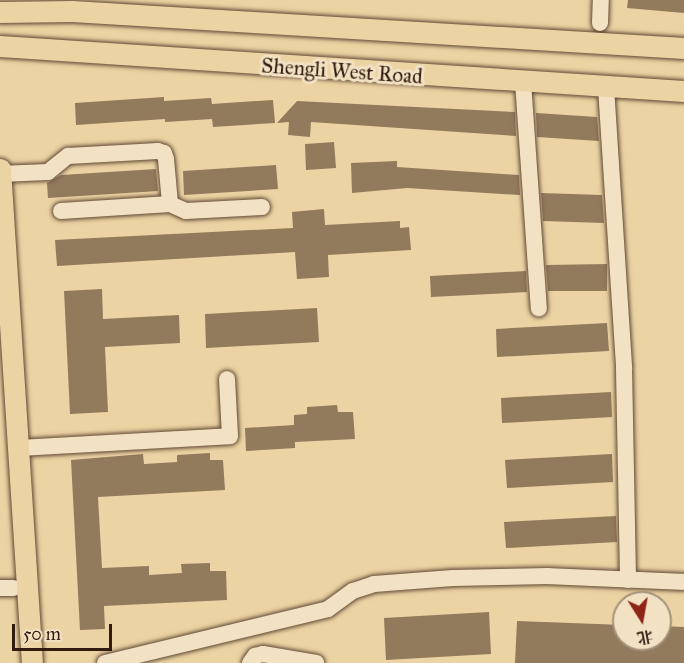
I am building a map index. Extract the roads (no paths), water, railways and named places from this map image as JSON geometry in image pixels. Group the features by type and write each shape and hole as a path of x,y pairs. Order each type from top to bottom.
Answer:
{"main road":[{"name":"Shengli West Road","path":"0,12 72,11 684,48"},
{"name":"Shengli West Road","path":"0,46 684,91"},
{"path":"0,169 32,663"},
{"path":"0,392 6,588 18,663"}],"street":[{"path":"600,23 601,0"},
{"path":"523,82 538,308"},
{"path":"606,87 624,369 628,580"},
{"path":"0,174 48,172 68,156 158,151 164,153 166,159 170,204"},
{"path":"61,210 170,204 186,211 262,207"},
{"path":"18,448 230,436 227,379"},
{"path":"105,663 328,609 353,591 374,584 465,578 548,576 684,582"},
{"path":"250,663 255,656 263,654 316,663"}]}
